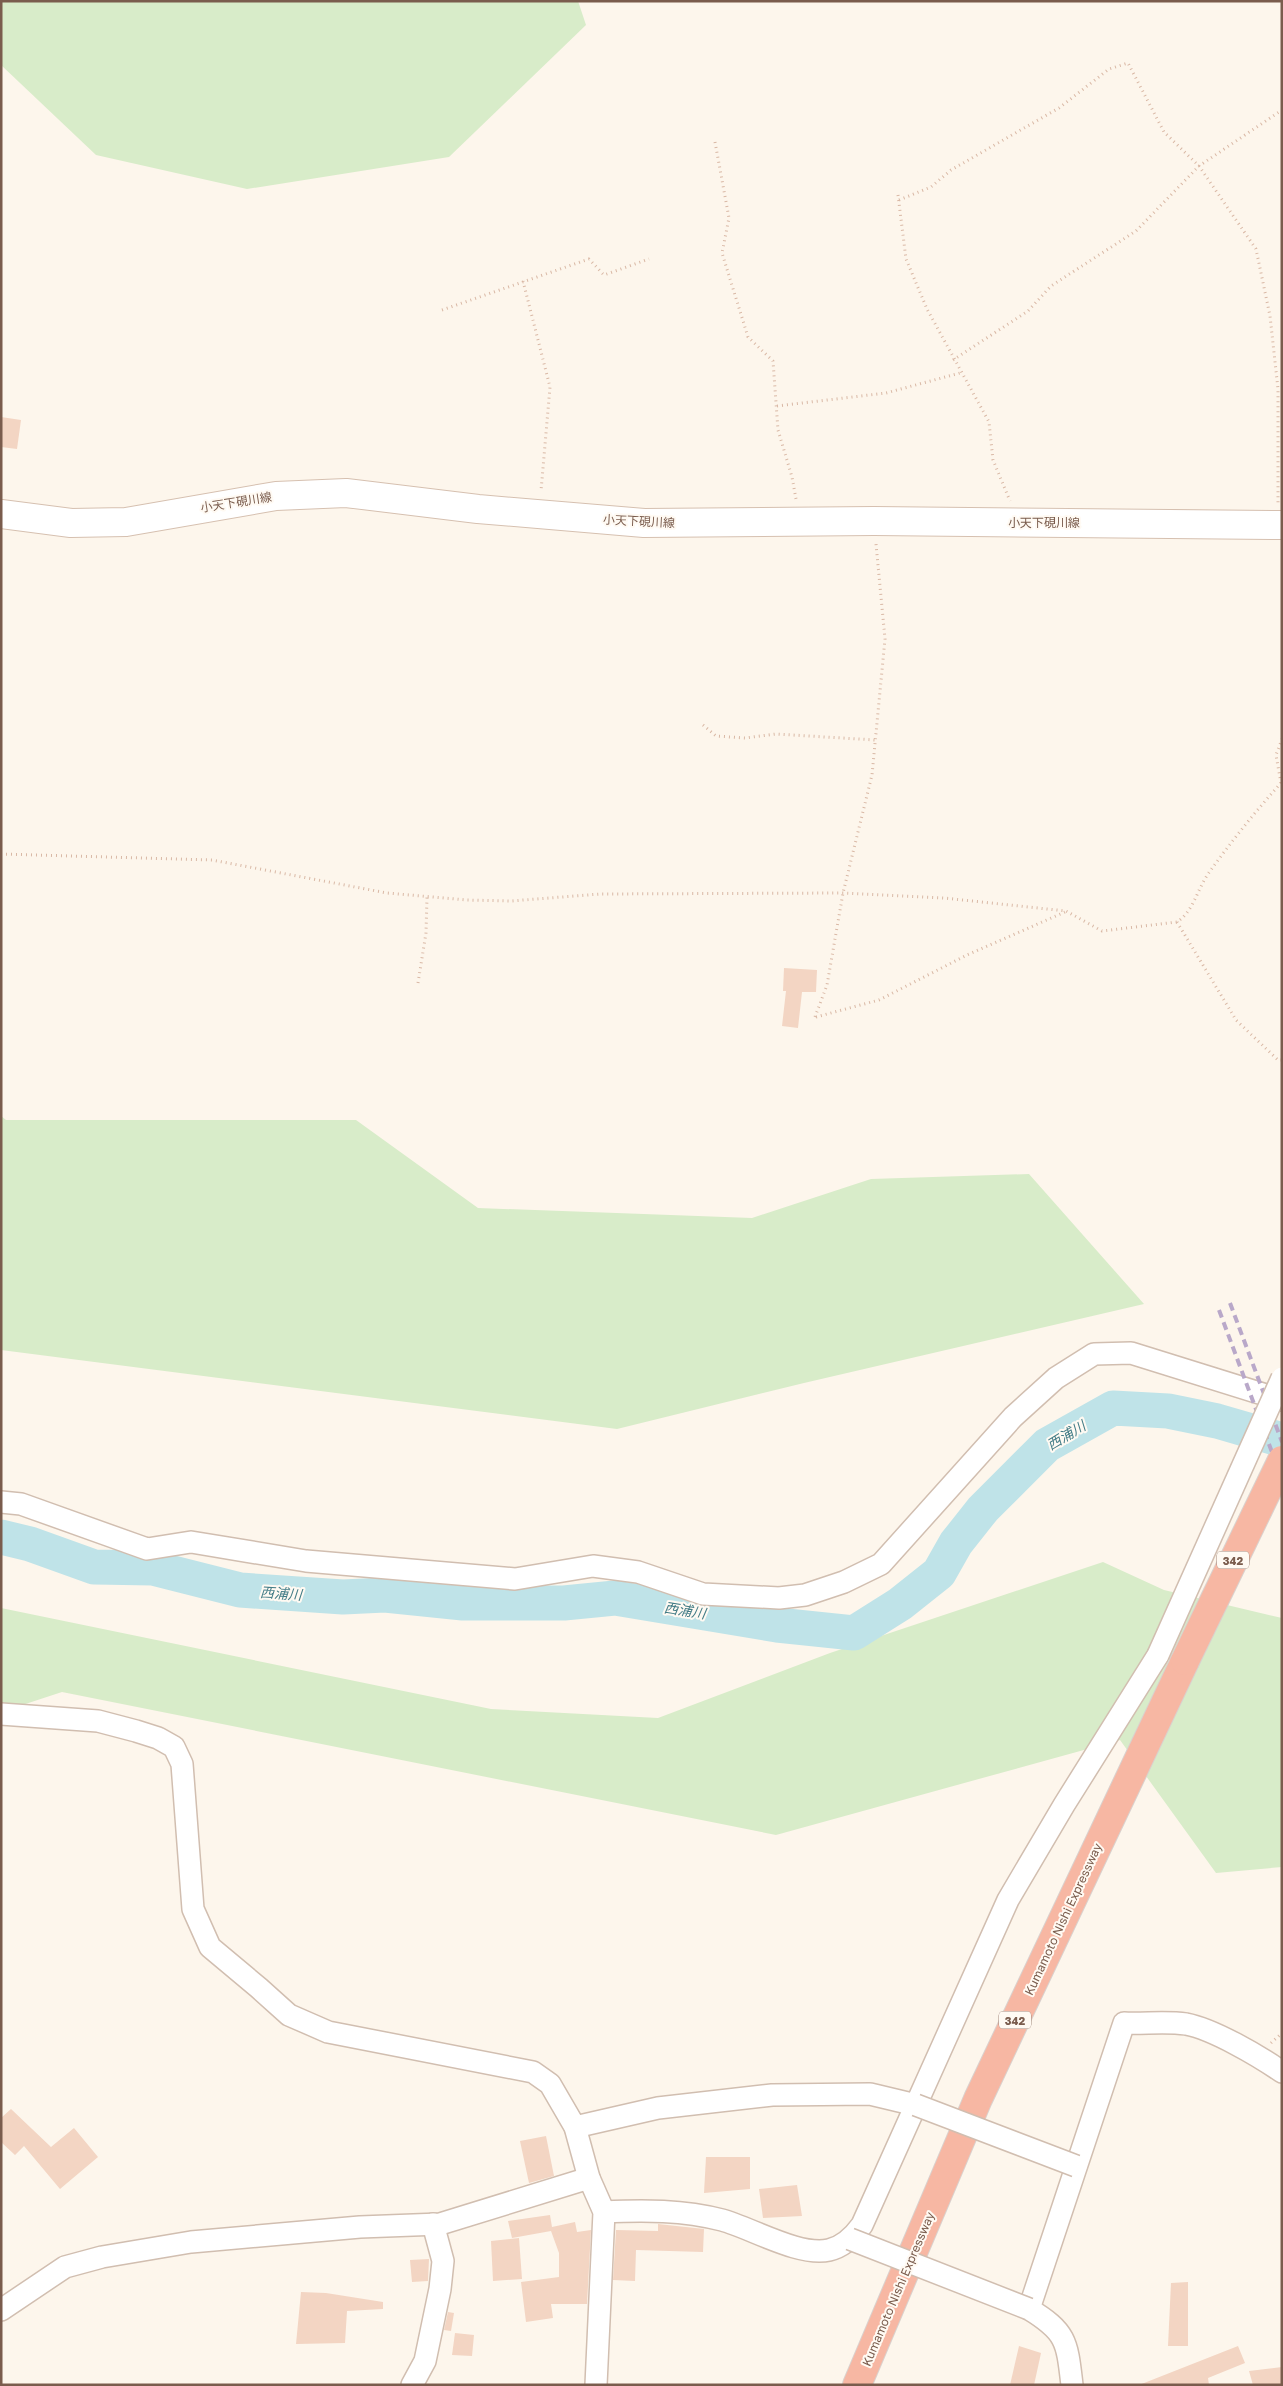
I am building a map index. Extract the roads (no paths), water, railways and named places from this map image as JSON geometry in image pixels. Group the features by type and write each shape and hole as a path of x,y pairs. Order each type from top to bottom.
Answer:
{"highway":[{"name":"Kumamoto Nishi Expressway","path":"857,2385 978,2099 1282,1460"}],"main road":[{"name":"小天下硯川線","path":"1,514 71,523 126,522 276,496 346,493 538,514 644,523 874,521 1280,524"}],"street":[{"path":"1,1502 21,1504 147,1549 191,1542 306,1561 515,1579 593,1566 638,1572 703,1594 779,1598 805,1595 844,1582 881,1564 1013,1417 1056,1378 1094,1354 1132,1353 1282,1400"},
{"path":"604,2212 684,2212 723,2221 795,2247 817,2250 829,2250 850,2239 862,2225 1008,1900 1064,1805 1158,1656 1282,1378"},
{"path":"1,1714 98,1721 158,1738 174,1747 182,1764 192,1910 210,1947 288,2015 328,2032 533,2072 550,2084 575,2127 589,2178 604,2212 596,2385"},
{"path":"1029,2309 1124,2023 1186,2024 1222,2038 1259,2056 1282,2072"},
{"path":"575,2127 658,2108 772,2095 870,2094 916,2106 1076,2166"},
{"path":"1,2310 65,2267 102,2257 191,2242 360,2227 433,2224 589,2178"},
{"path":"412,2385 425,2361 440,2289 443,2261 433,2224"},
{"path":"850,2239 1029,2309 1058,2329 1066,2342 1072,2385"}],"waterway":[{"name":"西浦川","path":"1,1537 30,1544 94,1567 153,1568 240,1590 343,1597 385,1595 463,1603 564,1603 615,1598 777,1625 854,1633 900,1604 939,1573 956,1543 983,1509 1047,1445 1113,1408 1168,1411 1217,1421 1282,1440"}],"railway":[{"path":"1230,1303 1282,1442"},
{"path":"1219,1310 1282,1479"}]}
